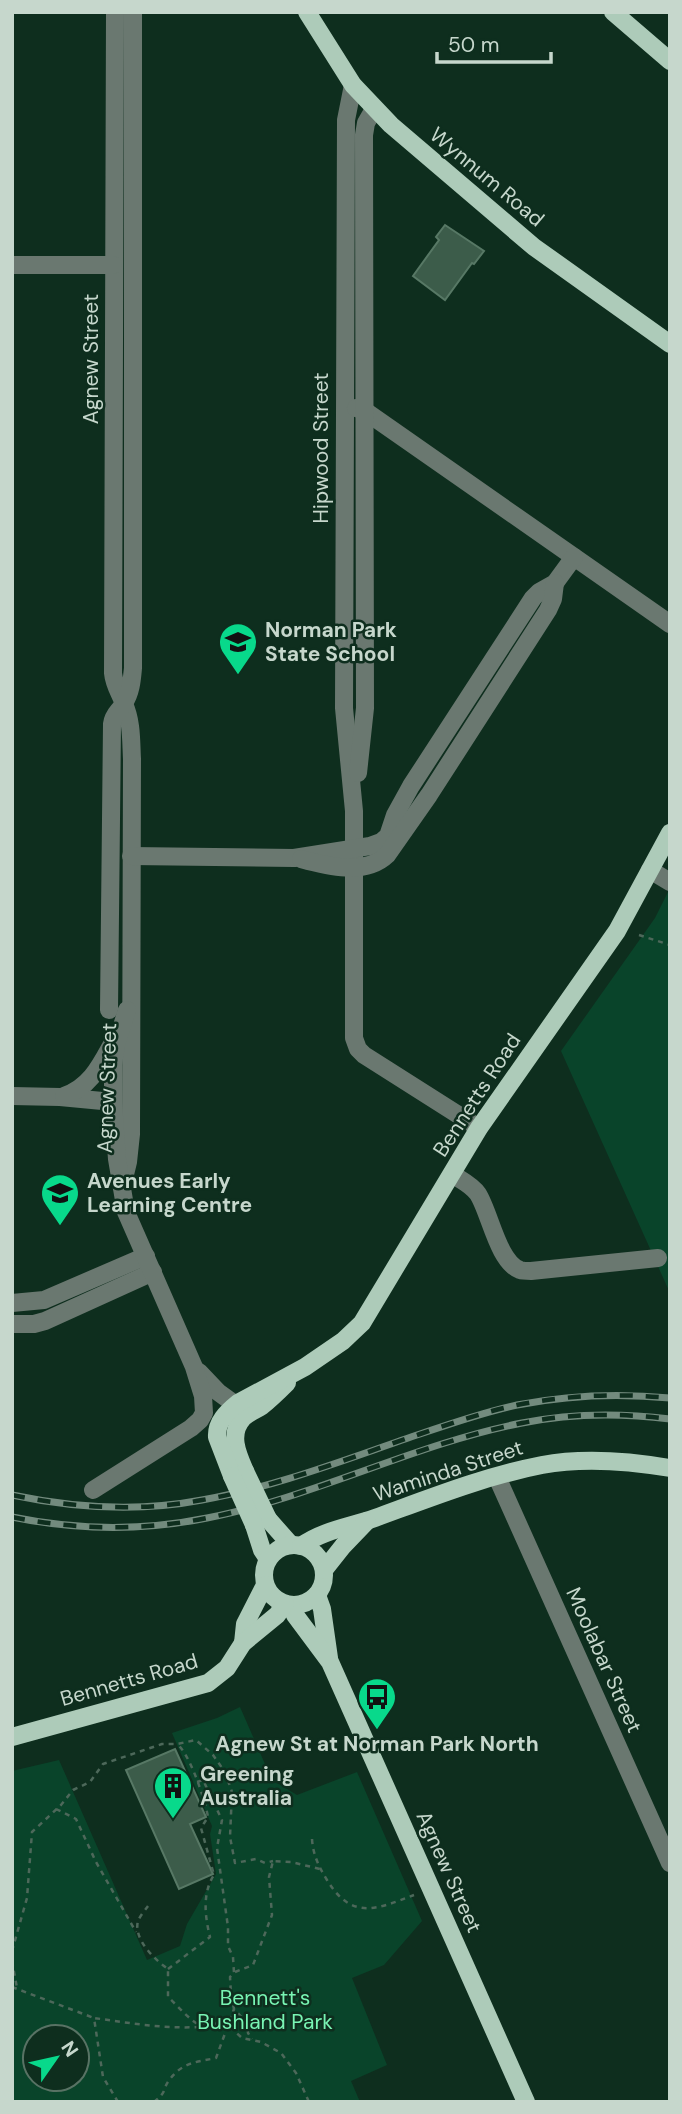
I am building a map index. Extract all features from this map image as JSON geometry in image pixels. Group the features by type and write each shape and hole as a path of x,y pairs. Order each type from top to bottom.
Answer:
{"main road":[{"name":"Wynnum Road","path":"307,12 353,85 374,109 534,247 670,344"},
{"path":"613,12 670,61"},
{"name":"Bennetts Road","path":"268,1559 262,1550 261,1522 239,1474 219,1444 216,1432 225,1416 236,1405 305,1367 343,1341 362,1323 479,1128 617,931 670,833"},
{"name":"Bennetts Road","path":"239,1474 235,1435 240,1422 272,1398 305,1367"},
{"name":"Waminda Street","path":"296,1545 342,1526 366,1521 469,1483 544,1465 592,1461 670,1468"},
{"name":"Waminda Street","path":"324,1570 366,1521"},
{"name":"Bennetts Road","path":"261,1522 296,1545"},
{"path":"296,1545 316,1554 324,1570 324,1579 317,1595 300,1605 288,1605 277,1600 265,1585 268,1559 274,1552 296,1545"},
{"name":"Bennetts Road","path":"243,1643 245,1624 265,1585"},
{"name":"Agnew Street","path":"317,1595 322,1609 330,1661"},
{"name":"Bennetts Road","path":"12,1737 202,1685 227,1668 243,1643 288,1605"},
{"name":"Agnew Street","path":"288,1605 330,1661 526,2102"}],"street":[{"name":"Agnew Street","path":"115,12 113,673 131,727 131,1135 122,1187"},
{"name":"Agnew Street","path":"109,1010 112,724 114,715 124,704 131,685 133,668 133,12"},
{"name":"Hipwood Street","path":"353,85 346,120 344,708 354,811 354,1035 361,1053 373,1062 479,1128"},
{"name":"Hipwood Street","path":"354,811 365,708 363,135 374,109"},
{"path":"12,265 113,265"},
{"path":"344,405 365,411 670,624"},
{"path":"131,856 294,858 329,851 370,866 381,860 404,832 548,610 555,583 574,556"},
{"path":"649,870 670,881"},
{"name":"Agnew Street","path":"93,1490 191,1428 204,1413 204,1399 194,1367 125,1209 115,1143 114,1055 131,990"},
{"path":"60,1097 75,1092 87,1083 120,1030"},
{"path":"12,1096 113,1102"},
{"path":"452,1174 477,1194 504,1253 511,1264 520,1270 658,1258"},
{"path":"12,1324 39,1323 105,1284 150,1264"},
{"path":"12,1303 40,1301 105,1284"},
{"name":"Agnew Street","path":"194,1367 218,1392 236,1405"},
{"name":"Moolabar Street","path":"497,1477 670,1863"}],"path":[{"path":"639,934 670,945"},
{"path":"12,1951 27,1898 32,1832 73,1790 90,1782 103,1763 162,1744 197,1741 213,1755 225,1772 232,1792 230,1836 235,1863 256,1859 265,1863 291,1862 320,1869"},
{"path":"168,1969 210,1937 206,1919 207,1885 214,1875 201,1828 208,1817 207,1808 181,1747 177,1744"},
{"path":"197,1782 203,1780 222,1820 217,1848 228,1927 228,1946 233,1957 234,1973"},
{"path":"55,1809 76,1819 131,1925 150,1953 168,1969 168,1997 190,2020 201,2026"},
{"path":"312,1839 320,1869 335,1893 345,1902 356,1908 384,1907 414,1895"},
{"path":"154,2102 163,2095 169,2080 187,2064 216,2059 234,2010 230,1977 253,1965 271,1916 269,1877 273,1861"},
{"path":"138,1934 138,1921 148,1906"},
{"path":"12,1961 15,1987 94,2018 179,2028 210,2023 228,2025 242,2038 272,2046 281,2053 296,2073 309,2102"},
{"path":"234,2010 247,2023 248,2033 253,2041"},
{"path":"94,2018 103,2077 118,2102"}],"green space":[{"path":"670,888 670,1293 561,1051 655,918"},
{"name":"Bennett's Bushland Park","path":"240,1707 272,1780 297,1795 357,1772 422,1921 384,1965 352,1978 387,2065 351,2081 360,2102 12,2102 12,1771 59,1760 147,1960 180,1946 187,1924 216,1874 210,1834 212,1826 172,1733"}],"building":[{"path":"445,225 484,251 445,300 413,276 439,240 436,237"},
{"name":"Greening Australia","path":"175,1749 206,1817 190,1824 213,1874 179,1889 126,1770"}],"railway":[{"path":"12,1495 107,1507 178,1504 285,1480 456,1422 517,1405 593,1396 670,1398"},
{"path":"12,1517 109,1527 183,1522 247,1509 442,1444 522,1423 596,1415 670,1419"}],"place":[{"name":"Norman Park State School","path":"238,676"},
{"name":"Avenues Early Learning Centre","path":"60,1227"},
{"name":"Agnew St at Norman Park North","path":"377,1731"},
{"name":"Greening Australia","path":"173,1820"}]}
